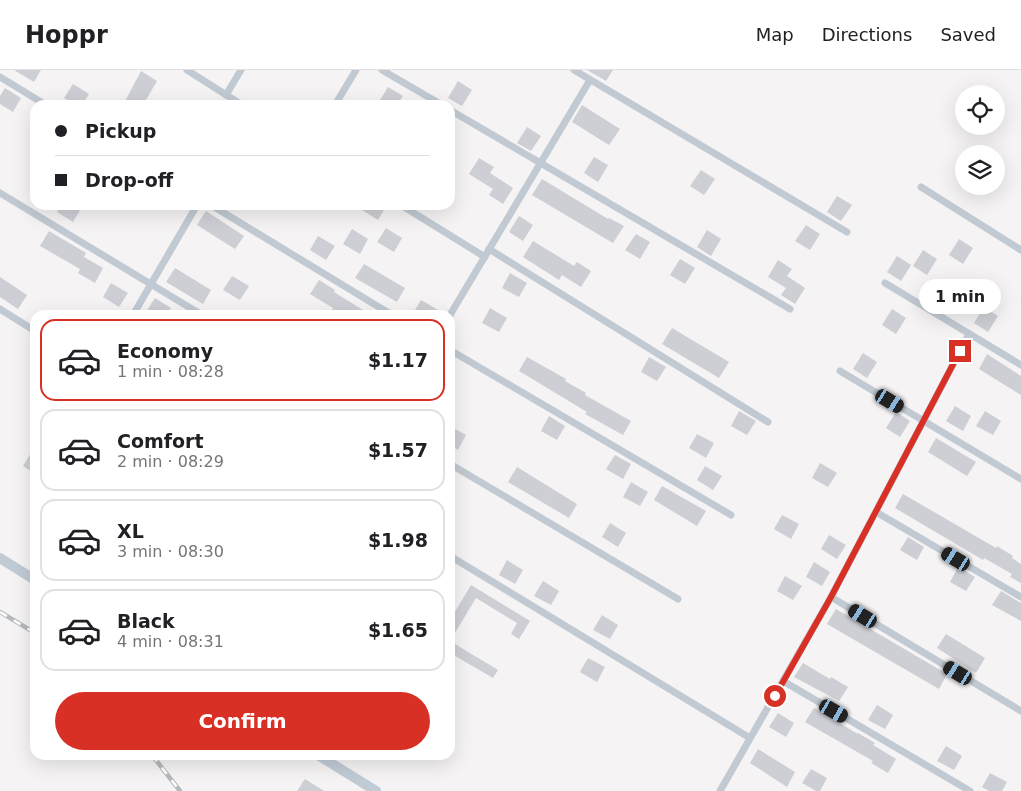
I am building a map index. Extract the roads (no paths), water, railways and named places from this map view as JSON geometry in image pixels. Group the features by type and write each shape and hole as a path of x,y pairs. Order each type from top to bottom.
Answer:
{"main road":[{"path":"0,558 30,577"},
{"path":"326,760 376,791"}],"street":[{"path":"186,70 234,100"},
{"path":"226,95 241,70"},
{"path":"338,100 356,70"},
{"path":"382,70 433,100"},
{"path":"574,70 847,232"},
{"path":"0,77 38,100"},
{"path":"453,310 590,80"},
{"path":"455,113 790,310"},
{"path":"921,187 1021,250"},
{"path":"0,192 194,310"},
{"path":"135,310 194,210"},
{"path":"219,210 384,310"},
{"path":"409,210 484,257"},
{"path":"489,249 768,422"},
{"path":"885,283 1021,365"},
{"path":"0,309 30,328"},
{"path":"720,791 831,597 969,334"},
{"path":"455,353 730,515"},
{"path":"840,371 1021,479"},
{"path":"455,467 678,600"},
{"path":"876,512 1021,597"},
{"path":"455,559 750,738"},
{"path":"831,597 1021,711"},
{"path":"783,681 970,791"}],"railway":[{"path":"0,612 30,630"},
{"path":"156,760 180,791"}]}
